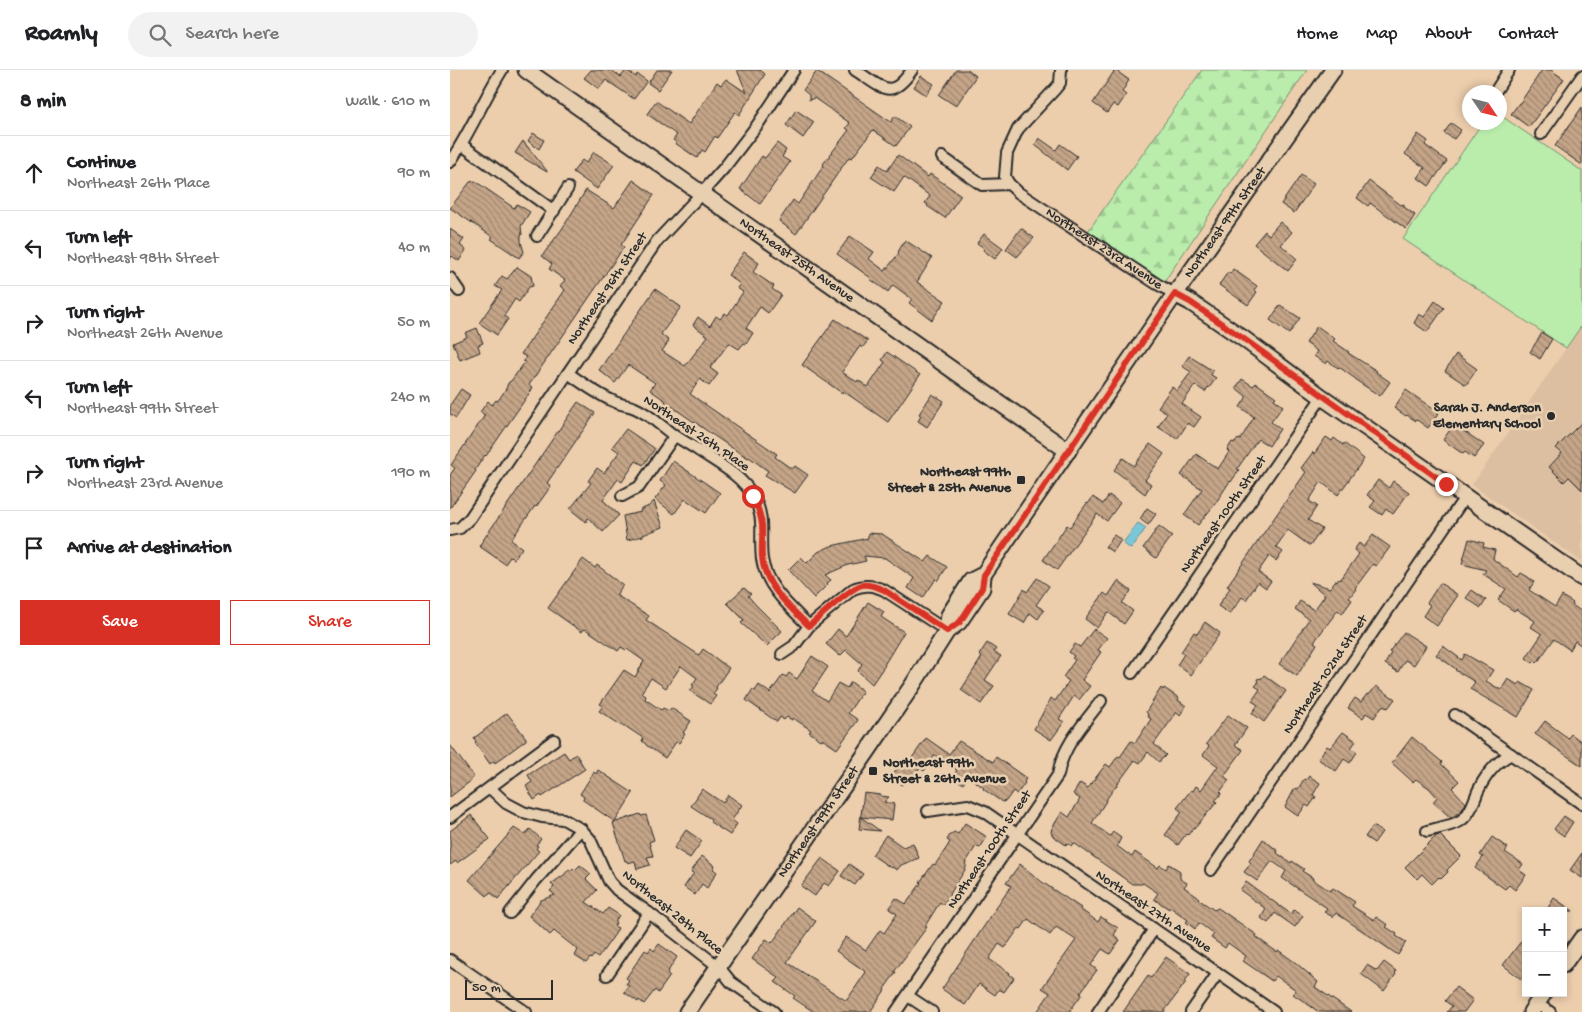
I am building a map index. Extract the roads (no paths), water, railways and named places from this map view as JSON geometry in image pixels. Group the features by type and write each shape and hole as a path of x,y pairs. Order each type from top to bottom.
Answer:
{"street":[{"path":"450,162 462,145 488,92 502,70"},
{"name":"Northeast 25th Avenue","path":"526,70 1068,451"},
{"name":"Northeast 96th Street","path":"452,530 465,524 470,518 656,241 701,194 758,124 794,70"},
{"path":"855,70 880,87 888,90 901,85 910,74"},
{"path":"942,157 982,185 1008,184 1005,177 1007,153 1018,129 1060,83 1061,70"},
{"name":"Northeast 99th Street","path":"687,1012 906,694 947,631 949,615 971,581 984,575 1175,294 1333,70"},
{"path":"1499,85 1509,70"},
{"path":"1541,134 1582,75 1576,70"},
{"path":"462,145 554,211"},
{"name":"Northeast 23rd Avenue","path":"1008,184 1157,284 1190,302 1244,339 1322,396 1582,578"},
{"path":"537,236 568,188"},
{"path":"450,278 459,291"},
{"name":"Northeast 26th Place","path":"568,373 614,402 634,407 652,418 674,435 727,469 745,484 760,511 762,558 765,571 780,597 809,626"},
{"name":"Northeast 100th Street","path":"1132,673 1322,396"},
{"path":"622,496 639,487 674,435"},
{"name":"Northeast 102nd Street","path":"1211,870 1465,497"},
{"path":"782,654 794,646 809,626 853,589 865,585 884,590 947,631"},
{"name":"Northeast 100th Street","path":"896,1012 1058,775 1059,763 1077,732 1101,701"},
{"path":"1455,714 1582,804"},
{"path":"450,817 554,740"},
{"path":"1427,831 1460,821 1471,808 1479,789 1489,774 1500,760 1511,754"},
{"path":"490,788 506,803 523,812 542,817 562,819 581,828 510,913"},
{"name":"Northeast 27th Avenue","path":"928,811 968,805 985,812 1274,1012"},
{"name":"Northeast 28th Place","path":"581,828 593,844 610,881 617,890 719,968 731,982 774,1012"},
{"path":"607,975 649,913"},
{"path":"1098,1012 1154,929"},
{"path":"1567,959 1582,938"},
{"path":"450,960 526,1012"},
{"path":"1191,1012 1218,973"},
{"path":"908,996 932,1012"}],"water":[{"path":"1138,523 1146,528 1131,549 1123,543"}],"place":[{"name":"Sarah J. Anderson Elementary School","path":"1551,416"},
{"name":"Northeast 99th Street & 25th Avenue","path":"1021,480"},
{"name":"Northeast 99th Street & 26th Avenue","path":"873,771"}]}
